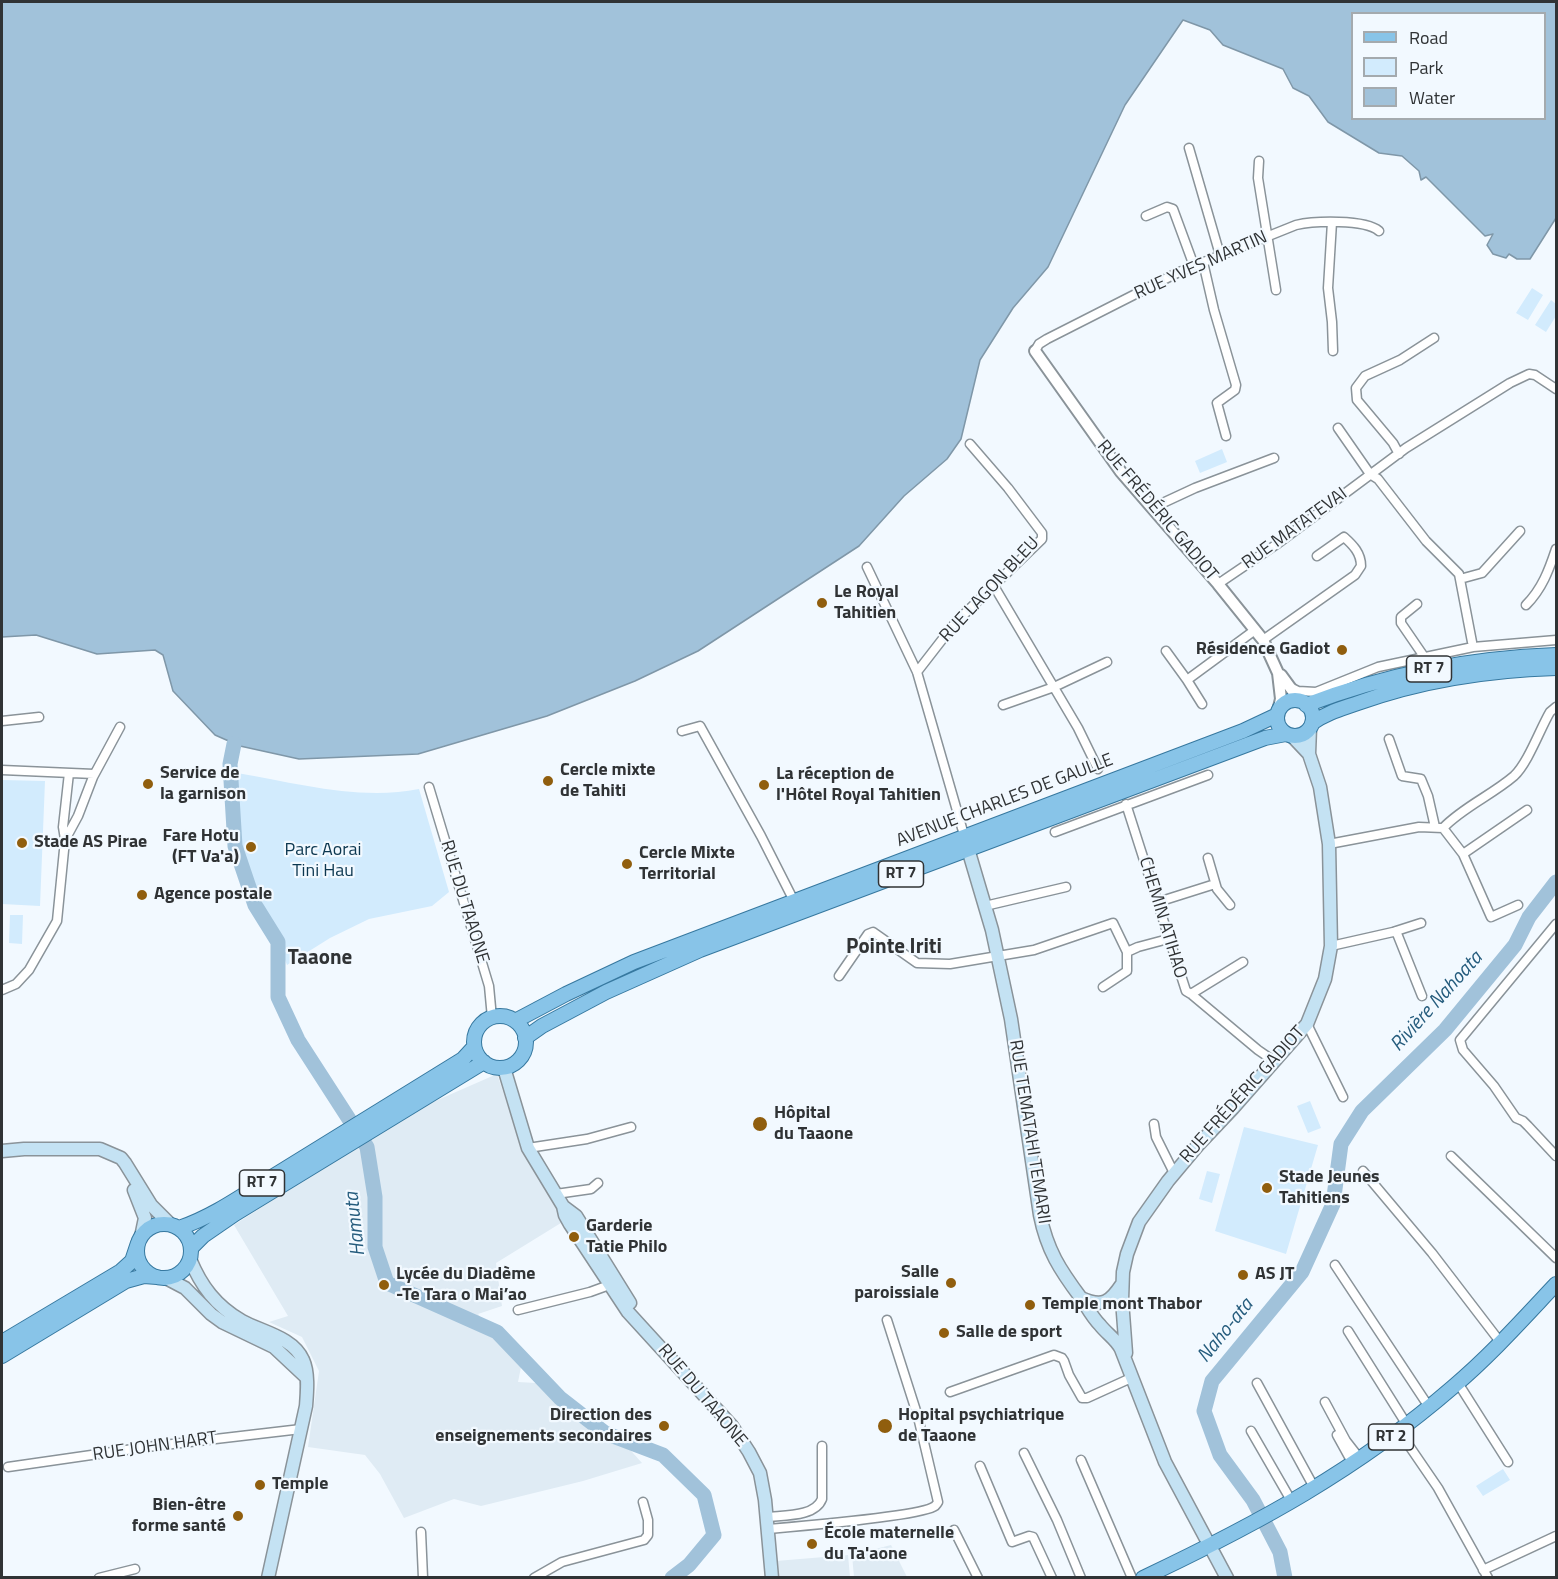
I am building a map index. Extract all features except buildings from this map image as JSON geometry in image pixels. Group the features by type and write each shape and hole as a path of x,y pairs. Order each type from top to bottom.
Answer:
{"main road":[{"name":"RT 7","path":"1278,713 1287,702 1303,703 1411,673 1492,659 1557,655"},
{"name":"RT 7","path":"1289,735 1301,735 1325,714 1419,685 1498,672 1557,668"},
{"path":"1303,703 1312,712 1311,726"},
{"path":"1278,713 1278,724 1289,735"},
{"name":"AVENUE CHARLES DE GAULLE","path":"525,1038 542,1026 606,992 674,960 1243,731 1278,713"},
{"name":"RUE FRÉDÉRIC GADIOT","path":"1126,1363 1122,1284 1124,1264 1139,1222 1174,1173 1307,1024 1321,990 1331,946 1329,844 1320,787 1309,754 1311,726"},
{"name":"RUE FRÉDÉRIC GADIOT","path":"1289,735 1309,754"},
{"name":"AVENUE CHARLES DE GAULLE","path":"515,1021 634,962 794,901 1265,738 1289,735"},
{"name":"RUE TEMATAHI TEMARII","path":"966,842 998,957 1018,1059 1042,1228 1057,1266 1100,1326 1117,1342 1126,1363"},
{"path":"474,1047 484,1062 491,1067 504,1068 522,1057 525,1038 522,1028 515,1021 504,1017 492,1018"},
{"name":"RT 7","path":"162,1277 181,1272 203,1236 463,1059 474,1047 477,1030 492,1018"},
{"name":"RT 7","path":"362,1128 484,1062"},
{"name":"RUE DU TAAONE","path":"504,1068 528,1148 563,1206 565,1215 614,1283 628,1312 732,1426 750,1452 760,1473 772,1578"},
{"name":"RT 7","path":"140,1240 154,1226 195,1223 345,1139"},
{"path":"2,1151 87,1148 100,1149 121,1158 151,1205 189,1239 198,1278 208,1294 243,1321 286,1342 304,1360 306,1406 268,1578"},
{"path":"111,1154 125,1174 143,1210 145,1218 137,1254 140,1264 147,1272 185,1288 222,1322 274,1347 306,1377"},
{"path":"2,1342 121,1271 132,1261 140,1240"},
{"path":"2,1356 126,1281 144,1276 162,1277"},
{"path":"1081,1298 1095,1303 1106,1302 1114,1296 1122,1284"},
{"name":"RUE FRÉDÉRIC GADIOT","path":"1117,1342 1116,1307 1122,1284"},
{"name":"RT 2","path":"1143,1578 1250,1525 1315,1489 1357,1462 1458,1383 1556,1287"},
{"path":"1126,1363 1165,1462 1227,1578"}],"street":[{"path":"1189,148 1220,255"},
{"path":"1259,161 1258,178 1276,290"},
{"path":"1146,216 1167,207 1173,209 1199,264 1236,384 1235,390 1217,403 1226,436"},
{"name":"RUE YVES MARTIN","path":"1035,351 1039,344 1047,339 1199,264 1301,223 1315,221 1373,226 1379,231"},
{"path":"1332,222 1328,288 1333,351"},
{"path":"1399,454 1393,443 1357,400 1356,388 1365,376 1400,360 1434,338"},
{"name":"RUE FRÉDÉRIC GADIOT","path":"1035,351 1121,472 1263,640 1278,673 1303,703"},
{"name":"RUE MATATEVAI","path":"1218,584 1277,544 1399,454 1510,383 1529,374 1535,375 1557,389"},
{"path":"1338,428 1370,474 1378,479 1426,541 1456,570 1460,579 1472,642"},
{"name":"RUE LAGON BLEU","path":"917,672 955,623 1042,539 1042,533 1008,488 970,444"},
{"path":"1152,508 1195,488 1274,458"},
{"path":"1460,579 1482,573 1520,531"},
{"path":"1263,640 1336,590 1355,575 1361,566 1361,559 1353,545 1344,537 1317,556"},
{"path":"1526,605 1536,596 1557,549"},
{"name":"RUE TEMATAHI TEMARII","path":"867,567 917,672 966,842"},
{"path":"994,586 1054,687 1098,769"},
{"path":"1417,604 1401,617 1401,623 1425,658"},
{"path":"1187,680 1255,630"},
{"path":"1289,687 1298,691 1317,692 1378,668 1473,647 1557,640"},
{"path":"1166,651 1202,704"},
{"path":"1003,705 1054,687 1107,662"},
{"name":"RUE FRÉDÉRIC GADIOT","path":"1278,673 1281,699 1278,713"},
{"path":"1329,844 1419,828 1439,828 1519,771 1550,712 1557,707"},
{"path":"2,721 39,717"},
{"path":"682,731 700,726 794,901"},
{"path":"65,840 78,816 94,774 120,727"},
{"path":"1389,739 1402,776 1421,779 1439,828 1463,854 1491,916 1518,905"},
{"path":"2,770 94,774"},
{"path":"2,990 16,984 29,970 57,921 69,773"},
{"path":"1055,832 1208,775"},
{"name":"RUE DU TAAONE","path":"429,787 489,986 492,1018"},
{"name":"CHEMIN ATIHAO","path":"1126,804 1186,991 1274,1061"},
{"path":"1463,854 1527,810"},
{"path":"1208,858 1215,884 1230,905"},
{"path":"1158,902 1215,884"},
{"path":"985,906 1066,887"},
{"path":"839,976 868,934 873,932 917,963 950,964 1034,950 1113,923 1127,952 1127,971 1103,987"},
{"path":"1331,946 1421,923"},
{"path":"1557,924 1460,1040 1470,1060 1494,1086 1516,1118 1528,1126 1557,1156"},
{"path":"1396,931 1422,996"},
{"path":"1127,952 1168,939"},
{"path":"1191,994 1243,962"},
{"path":"1307,1024 1343,1097"},
{"path":"1154,1124 1156,1137 1174,1173"},
{"path":"528,1148 587,1139 631,1127"},
{"path":"1451,1156 1557,1258"},
{"path":"1363,1170 1432,1253 1501,1343"},
{"path":"556,1194 591,1189 598,1183"},
{"path":"1335,1265 1429,1407"},
{"path":"518,1310 590,1292 614,1283"},
{"path":"767,1523 897,1516 935,1507 938,1502 918,1418 887,1320"},
{"path":"1348,1331 1485,1574 1556,1536"},
{"path":"950,1392 1054,1355 1058,1355 1064,1361 1082,1398 1087,1398 1131,1378"},
{"path":"1257,1383 1315,1489"},
{"path":"1458,1383 1508,1462"},
{"path":"1323,1403 1357,1462"},
{"name":"RUE JOHN HART","path":"8,1467 147,1447 302,1429"},
{"path":"1251,1431 1292,1502"},
{"path":"767,1523 810,1511 819,1505 822,1499 822,1446"},
{"path":"1024,1453 1082,1578"},
{"path":"1081,1460 1132,1578"},
{"path":"980,1466 1012,1542 1029,1536 1033,1537 1052,1578"},
{"path":"534,1578 562,1562 644,1540 648,1535 648,1520 643,1502"},
{"path":"954,1530 978,1578"},
{"path":"420,1532 423,1578"},
{"path":"99,1578 135,1569"}],"shaded area":[{"name":"Lycée du Diadème -Te Tara o Mai’ao","path":"497,1074 524,1152 569,1218 496,1263 502,1306 478,1314 521,1367 518,1382 536,1383 577,1419 624,1443 642,1463 583,1481 481,1506 454,1499 404,1518 380,1474 365,1455 308,1447 319,1371 302,1337 269,1322 288,1316 234,1225 408,1113"},
{"path":"891,1545 907,1577 854,1577 852,1555"},
{"path":"848,1555 850,1577 777,1577 776,1561"}],"green space":[{"path":"1532,288 1543,295 1528,320 1516,313"},
{"path":"1551,300 1556,304 1556,316 1546,332 1535,325"},
{"path":"1222,449 1227,462 1200,473 1195,461"},
{"name":"Parc Aorai Tini Hau","path":"237,773 351,792 397,792 419,789 449,892 432,906 369,919 330,938 287,965 234,832"},
{"name":"Stade AS Pirae","path":"2,780 45,781 40,906 2,904"},
{"path":"10,915 23,915 22,944 9,943"},
{"path":"1310,1101 1321,1128 1308,1133 1297,1106"},
{"name":"Stade Jeunes Tahitiens","path":"1244,1127 1318,1145 1286,1254 1215,1231"},
{"path":"1207,1171 1220,1174 1212,1203 1199,1199"},
{"path":"1503,1469 1510,1480 1483,1496 1476,1486"}],"water":[{"path":"2,2 1556,2 1556,218 1530,259 1517,259 1509,254 1506,258 1493,254 1487,245 1493,234 1485,236 1426,177 1421,180 1419,171 1402,156 1379,153 1328,122 1309,96 1293,88 1283,69 1223,45 1210,30 1183,20 1125,105 1048,267 1013,308 980,360 961,439 947,459 904,496 859,546 698,651 635,681 547,716 418,754 299,759 240,746 215,735 173,691 163,655 155,650 97,654 36,635 2,637"}],"waterway":[{"name":"Hamuta","path":"234,744 230,764 235,846 255,905 278,942 278,997 298,1040 367,1147 375,1197 375,1247 387,1283 497,1332 560,1398 605,1433 663,1455 704,1495 714,1535 689,1565 672,1578"},
{"name":"Naho-ata","path":"1285,1578 1280,1552 1253,1500 1220,1455 1204,1411 1212,1381 1302,1272 1333,1204 1341,1144 1362,1111 1445,1030 1515,945 1529,917 1556,882"}],"place":[{"name":"Le Royal Tahitien","path":"822,603"},
{"name":"Résidence Gadiot","path":"1342,650"},
{"name":"Cercle mixte de Tahiti","path":"548,781"},
{"name":"Service de la garnison","path":"148,784"},
{"name":"La réception de l'Hôtel Royal Tahitien","path":"764,785"},
{"name":"Stade AS Pirae","path":"22,843"},
{"name":"Fare Hotu (FT Va'a)","path":"251,847"},
{"name":"Cercle Mixte Territorial","path":"627,864"},
{"name":"Agence postale","path":"142,895"},
{"name":"Hôpital du Taaone","path":"760,1124"},
{"name":"Stade Jeunes Tahitiens","path":"1267,1188"},
{"name":"Garderie Tatie Philo","path":"574,1237"},
{"name":"AS JT","path":"1243,1275"},
{"name":"Salle paroissiale","path":"951,1283"},
{"name":"Lycée du Diadème -Te Tara o Mai’ao","path":"384,1285"},
{"name":"Temple mont Thabor","path":"1030,1305"},
{"name":"Salle de sport","path":"944,1333"},
{"name":"Direction des enseignements secondaires","path":"664,1426"},
{"name":"Hopital psychiatrique de Taaone","path":"885,1426"},
{"name":"Temple","path":"260,1485"},
{"name":"Bien-être forme santé","path":"238,1516"},
{"name":"École maternelle du Ta'aone","path":"812,1544"}],"district":[{"name":"Pointe Iriti","path":"894,948"},
{"name":"Taaone","path":"320,959"}],"water label":[{"name":"Rivière Nahoata","path":"1437,1002"}]}
